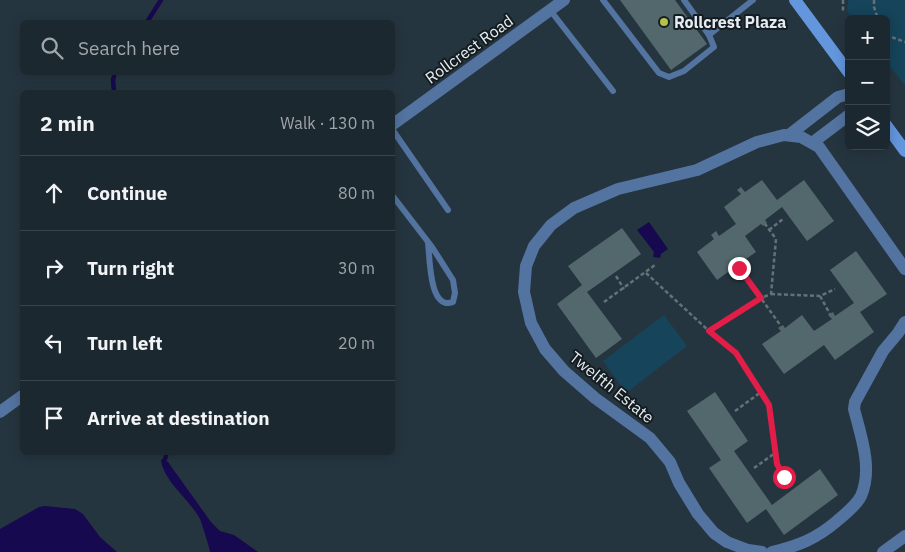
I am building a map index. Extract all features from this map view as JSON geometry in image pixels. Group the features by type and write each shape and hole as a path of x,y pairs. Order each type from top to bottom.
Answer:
{"main road":[{"path":"795,0 845,68"},
{"path":"890,130 905,151"}],"street":[{"name":"Rollcrest Road","path":"395,122 564,0"},
{"name":"Twelfth Estate","path":"762,552 748,550 727,542 714,533 698,514 670,462 650,438 595,398 564,371 545,350 532,323 524,292 526,266 534,246 551,225 574,208 618,189 697,170 757,142 789,135 838,97 845,95"},
{"path":"812,143 845,118"},
{"path":"789,135 801,138 819,147 905,269"},
{"path":"772,552 806,542 827,529 849,511 861,497 866,472 865,454 854,409 855,402 883,351 905,322"},
{"path":"0,412 20,397"},
{"path":"883,552 905,536"}],"lane":[{"path":"604,0 659,73 669,77 684,71 714,47 709,34 684,0"},
{"path":"709,34 753,0"},
{"path":"550,10 612,91"},
{"path":"395,133 448,210"},
{"path":"395,199 428,243 453,280 455,293 453,302 448,304 436,297 433,287 428,243"}],"path":[{"path":"843,0 843,12"},
{"path":"874,0 877,15"},
{"path":"890,36 905,42"},
{"path":"769,230 783,219"},
{"path":"765,224 776,239 771,294"},
{"path":"604,302 655,265"},
{"path":"739,268 782,326"},
{"path":"646,273 736,353 769,405 777,464 784,477"},
{"path":"616,276 624,288"},
{"path":"709,331 761,298 771,294 820,296 835,289"},
{"path":"820,296 830,314"},
{"path":"735,411 761,392"},
{"path":"754,468 776,453"}],"shaded area":[{"path":"848,0 905,0 905,85 890,67 890,15 850,15 847,11"},
{"path":"649,222 668,249 661,254 660,258 653,257 654,252 637,230"},
{"path":"664,315 687,346 626,393 603,361"},
{"path":"163,459 168,462 211,522 220,531 234,535 258,552 210,552 200,519 167,476 161,460"},
{"path":"39,507 75,509 83,514 100,537 117,552 0,552 0,529"}],"building":[{"name":"Rollcrest Plaza","path":"620,0 675,0 707,44 671,70"},
{"path":"762,180 777,200 804,180 834,221 807,241 782,207 765,220 767,223 763,226 761,224 745,236 756,252 739,264 741,266 737,270 735,267 717,280 697,252 714,239 711,235 716,231 719,236 736,224 724,207 741,194 737,190 741,187 745,192"},
{"path":"622,228 641,254 587,292 622,339 596,358 557,304 582,285 568,266"},
{"path":"856,251 887,294 860,312 874,332 835,360 824,345 784,374 762,344 781,331 778,328 783,325 785,328 802,315 814,331 832,319 828,315 833,312 835,316 854,303 830,270"},
{"path":"715,392 748,441 734,451 772,505 820,469 838,495 784,535 766,509 747,523 709,468 721,460 687,411"}],"waterway":[{"path":"148,20 161,0"},
{"path":"114,75 114,90"},
{"path":"165,459 166,455"}],"place":[{"name":"Rollcrest Plaza","path":"664,22"}],"route":[{"path":"739,268 761,298 709,331 736,353 769,405 777,464 784,477"}]}
